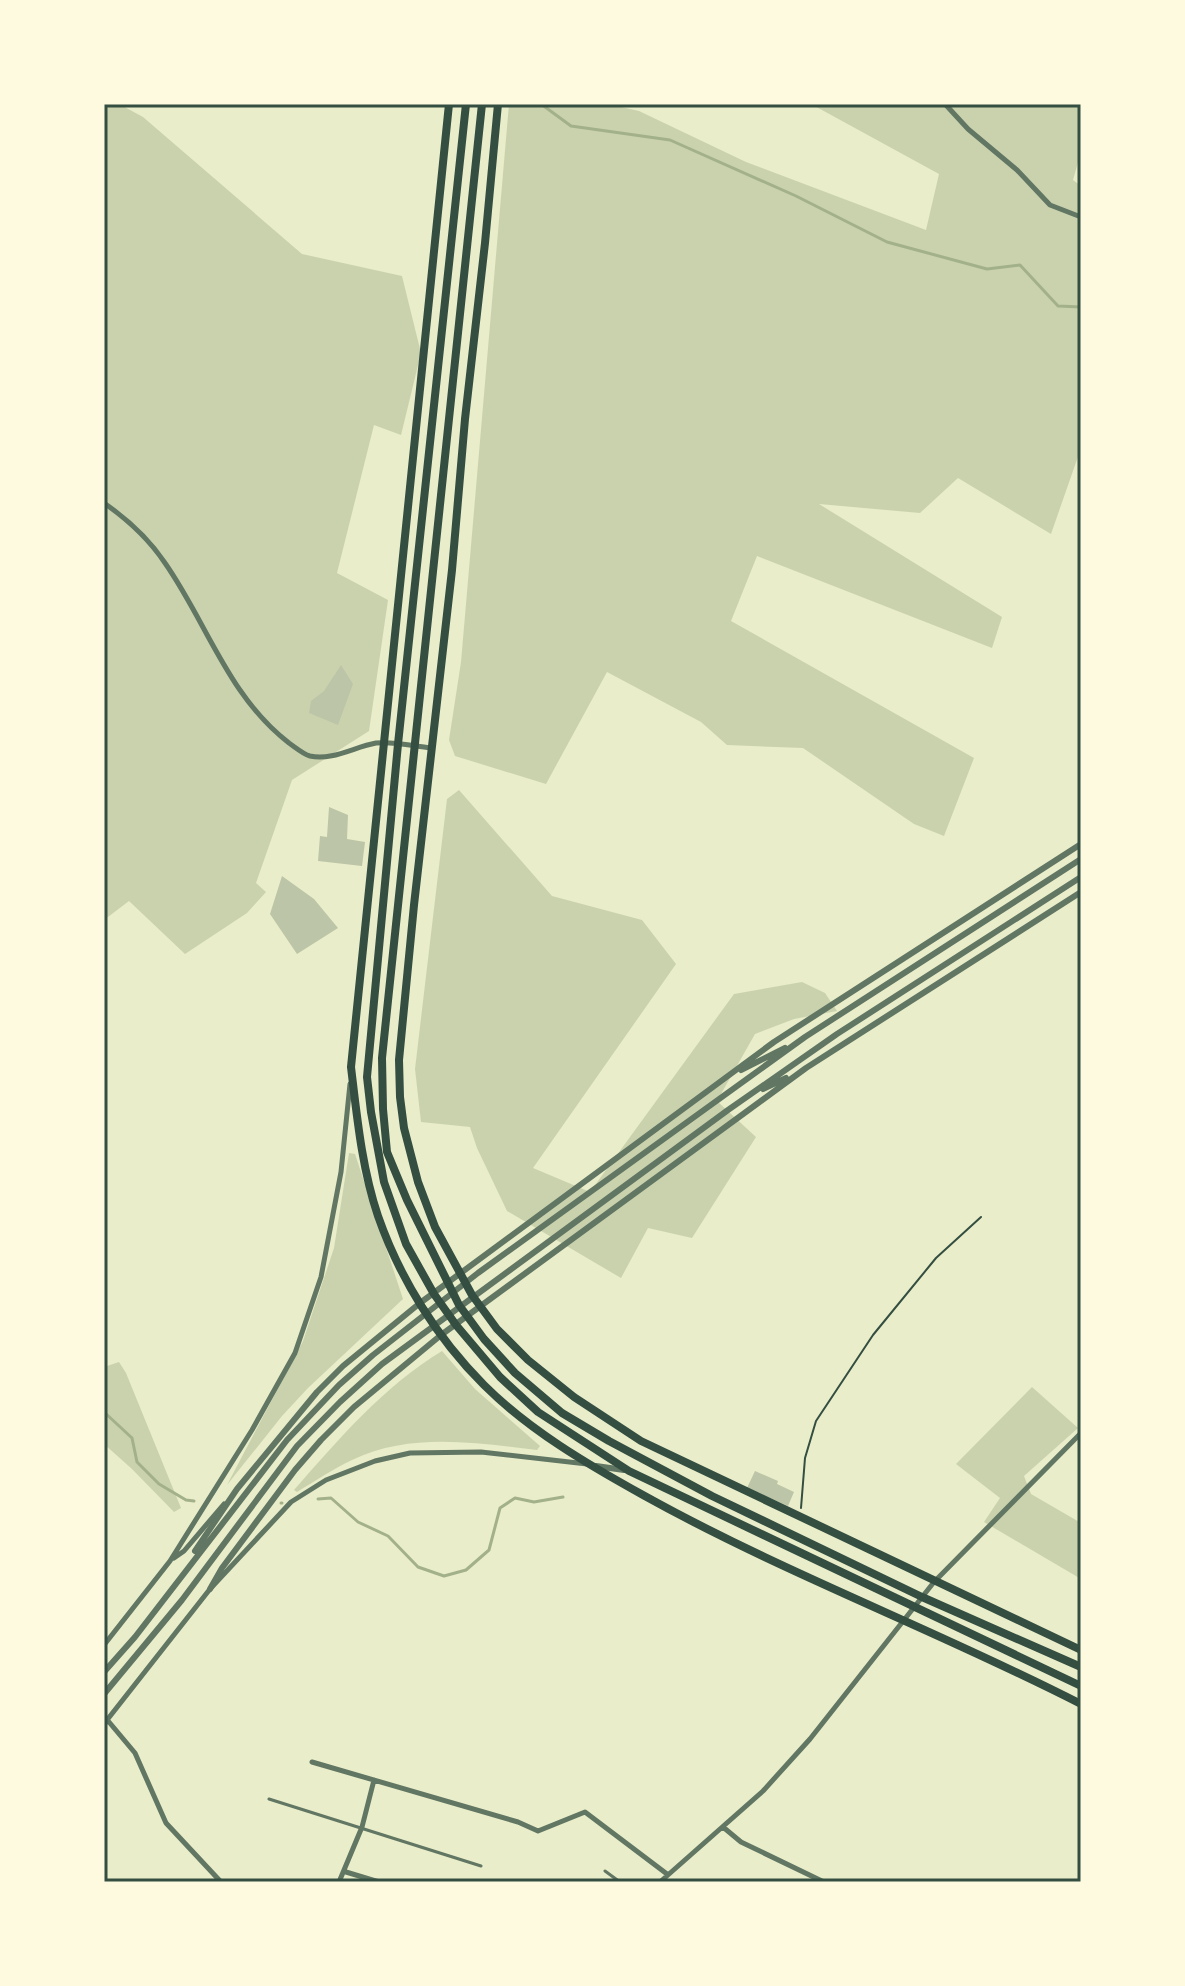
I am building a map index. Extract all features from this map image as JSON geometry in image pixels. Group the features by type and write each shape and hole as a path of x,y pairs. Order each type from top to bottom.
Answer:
{"main road":[{"path":"449,104 351,1067 359,1130 378,1215 420,1303 463,1363 504,1403 588,1465 700,1527 1009,1667 1081,1704"},
{"path":"466,104 398,744 367,1077 375,1143 384,1182 406,1244 434,1294 456,1325 500,1377 538,1412 629,1471 1081,1686"},
{"path":"482,104 382,1058 387,1152 422,1234 447,1284 468,1316 515,1373 562,1413 712,1496 922,1597 1081,1667"},
{"path":"498,104 399,1060 404,1128 418,1182 435,1227 480,1307 497,1329 535,1366 619,1428 800,1518 1081,1650"}],"street":[{"path":"945,104 1050,205 1081,217"},
{"path":"104,503 138,530 164,560 228,674 247,701 281,736 308,756 335,755 383,743 430,748"},
{"path":"170,1561 184,1551 317,1392 343,1366 420,1303 824,1008 1081,844"},
{"path":"104,1672 135,1637 287,1440 339,1385 478,1273 805,1037 1081,859"},
{"path":"104,1694 182,1600 297,1446 382,1364 742,1100 837,1034 1081,877"},
{"path":"210,1589 222,1568 295,1470 321,1440 354,1407 441,1335 806,1068 1081,892"},
{"path":"725,1079 805,1037"},
{"path":"104,1645 170,1561 244,1444 295,1353 321,1277 341,1172 351,1067"},
{"path":"742,1100 806,1068"},
{"path":"660,1882 763,1791 810,1739 934,1582 1081,1433"},
{"path":"221,1882 166,1823 135,1753 105,1720 210,1589 291,1502 326,1480 375,1461 410,1453 481,1452 629,1471"},
{"path":"179,1578 237,1489"},
{"path":"312,1762 518,1822 538,1831 585,1812 667,1874"},
{"path":"339,1882 346,1872 362,1827 374,1780"},
{"path":"723,1827 741,1842 824,1882"},
{"path":"346,1872 379,1882"}],"lane":[{"path":"269,1799 481,1866"},
{"path":"605,1871 620,1882"}],"path":[{"path":"800,1518 805,1458 816,1421 873,1335 936,1258 981,1217"}],"green space":[{"path":"104,104 119,104 143,117 302,254 402,276 421,353 401,435 374,425 337,573 388,600 369,731 292,780 256,883 266,892 247,913 185,954 129,901 104,920"},
{"path":"509,104 608,104 639,111 746,162 926,230 939,174 811,104 1081,104 1081,152 1073,180 1081,186 1081,448 1051,534 958,478 920,513 819,504 1002,617 992,648 757,556 731,621 974,758 944,836 914,824 803,748 727,745 701,722 607,672 546,784 455,756 449,740 461,662"},
{"path":"459,790 552,896 642,920 676,964 533,1168 590,1192 734,994 802,982 825,993 837,1011 794,1019 755,1034 717,1101 756,1137 692,1238 648,1228 621,1278 507,1211 470,1127 421,1122 415,1069 447,799"},
{"path":"349,1153 355,1154 403,1299 308,1388 227,1485 303,1341 334,1248"},
{"path":"442,1351 475,1389 540,1446 537,1450 443,1442 397,1446 352,1460 297,1492 294,1490 382,1397"},
{"path":"119,1362 181,1508 174,1512 104,1444 104,1367"},
{"path":"1032,1387 1078,1428 1024,1476 1031,1494 1081,1523 1081,1579 984,1522 1000,1498 956,1464"}],"building":[{"path":"341,665 353,684 338,725 309,713 311,701 324,691"},
{"path":"329,807 348,815 347,839 365,842 362,866 318,861 320,836 327,837"},
{"path":"282,876 314,899 338,928 297,954 270,914"},
{"path":"755,1471 794,1492 788,1506 747,1488"}],"waterway":[{"path":"541,104 571,126 670,140 796,196 887,242 987,269 1020,265 1058,306 1081,307"},
{"path":"104,1412 132,1438 137,1462 159,1484 186,1500 194,1501"},
{"path":"318,1499 331,1498 358,1522 388,1536 418,1567 444,1576 466,1570 489,1550 500,1508 515,1498 534,1502 563,1497"}]}
